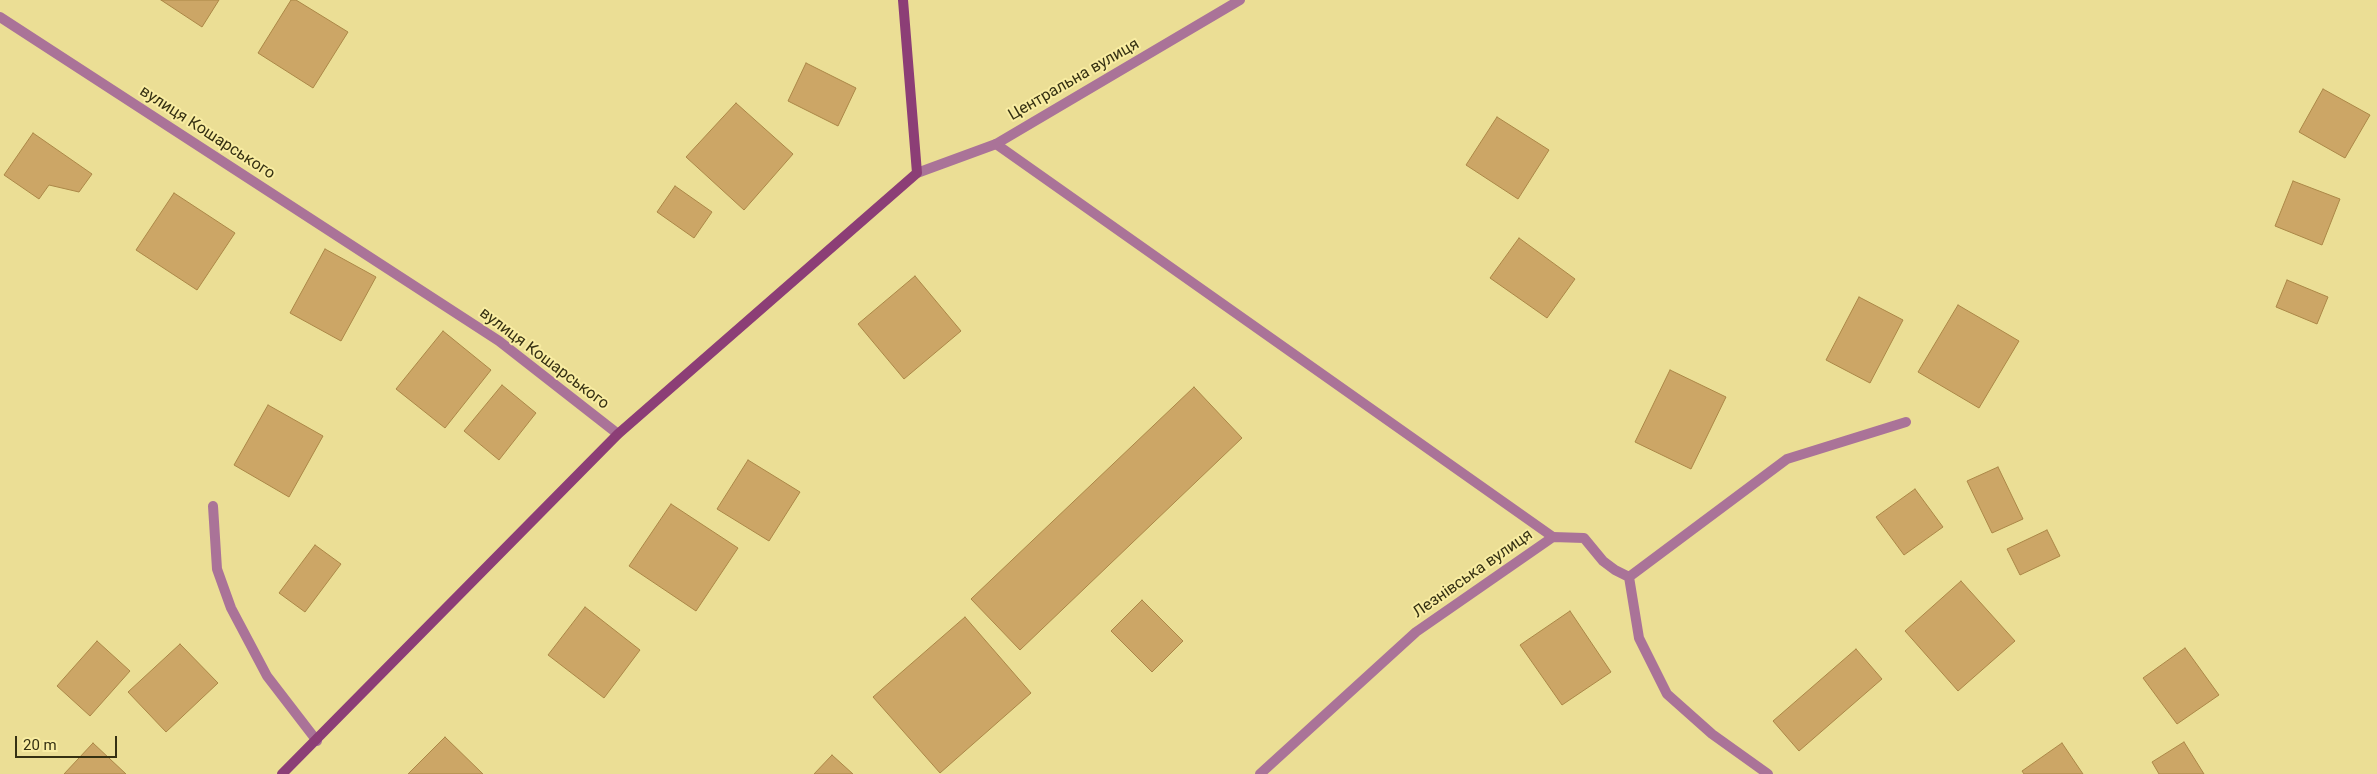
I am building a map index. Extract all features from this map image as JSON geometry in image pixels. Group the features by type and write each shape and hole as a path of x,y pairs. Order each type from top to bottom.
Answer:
{"street":[{"path":"282,774 317,741 618,434 917,173 903,0"},
{"name":"Центральна вулиця","path":"917,173 996,144 1240,0"},
{"name":"вулиця Кошарського","path":"0,18 499,341 618,434"},
{"path":"996,144 1552,537"},
{"path":"1768,774 1712,734 1667,694 1639,638 1629,577 1787,459 1906,422"},
{"path":"213,506 217,569 231,608 267,676 317,741"},
{"name":"Лезнівська вулиця","path":"1260,774 1416,632 1552,537 1584,538 1603,561 1629,577"}],"building":[{"path":"161,0 219,0 202,27"},
{"path":"291,0 296,0 348,32 313,88 258,53"},
{"path":"806,63 856,88 838,126 788,101"},
{"path":"2323,89 2370,115 2345,158 2299,132"},
{"path":"736,103 793,154 744,210 686,157"},
{"path":"1497,117 1549,150 1518,199 1466,165"},
{"path":"33,133 92,174 79,192 49,185 39,199 4,175"},
{"path":"2293,181 2340,199 2322,245 2275,226"},
{"path":"675,186 712,212 694,238 657,212"},
{"path":"174,193 235,233 197,290 136,250"},
{"path":"1519,238 1575,279 1547,318 1490,278"},
{"path":"325,249 376,277 341,341 290,313"},
{"path":"915,276 961,331 904,379 858,324"},
{"path":"2287,280 2328,297 2317,324 2276,307"},
{"path":"1859,297 1903,320 1870,383 1826,360"},
{"path":"1958,305 2019,341 1979,408 1918,372"},
{"path":"443,331 491,370 445,428 396,389"},
{"path":"1670,370 1726,397 1691,469 1635,442"},
{"path":"502,385 536,413 499,460 464,431"},
{"path":"1194,387 1242,438 1020,650 971,599"},
{"path":"268,405 323,436 289,497 234,465"},
{"path":"748,460 800,492 769,541 717,509"},
{"path":"1998,467 2023,519 1992,533 1967,481"},
{"path":"1915,489 1943,527 1904,555 1876,517"},
{"path":"671,504 738,548 696,611 629,566"},
{"path":"2047,530 2060,556 2020,575 2007,549"},
{"path":"315,545 341,564 305,612 279,593"},
{"path":"1961,581 2015,641 1958,691 1905,631"},
{"path":"1142,600 1183,641 1152,672 1111,631"},
{"path":"585,607 640,650 604,698 548,655"},
{"path":"1570,611 1611,672 1562,705 1520,645"},
{"path":"965,617 1031,693 940,773 873,697"},
{"path":"97,641 130,671 90,716 57,686"},
{"path":"180,644 218,683 166,732 128,692"},
{"path":"2185,648 2219,695 2177,724 2143,678"},
{"path":"1856,649 1882,679 1799,751 1773,721"},
{"path":"445,737 483,774 408,774"},
{"path":"2184,742 2204,774 2159,774 2152,762"},
{"path":"93,743 126,774 64,774"},
{"path":"2062,743 2083,774 2024,774 2022,771"},
{"path":"832,755 853,774 814,774"}]}
